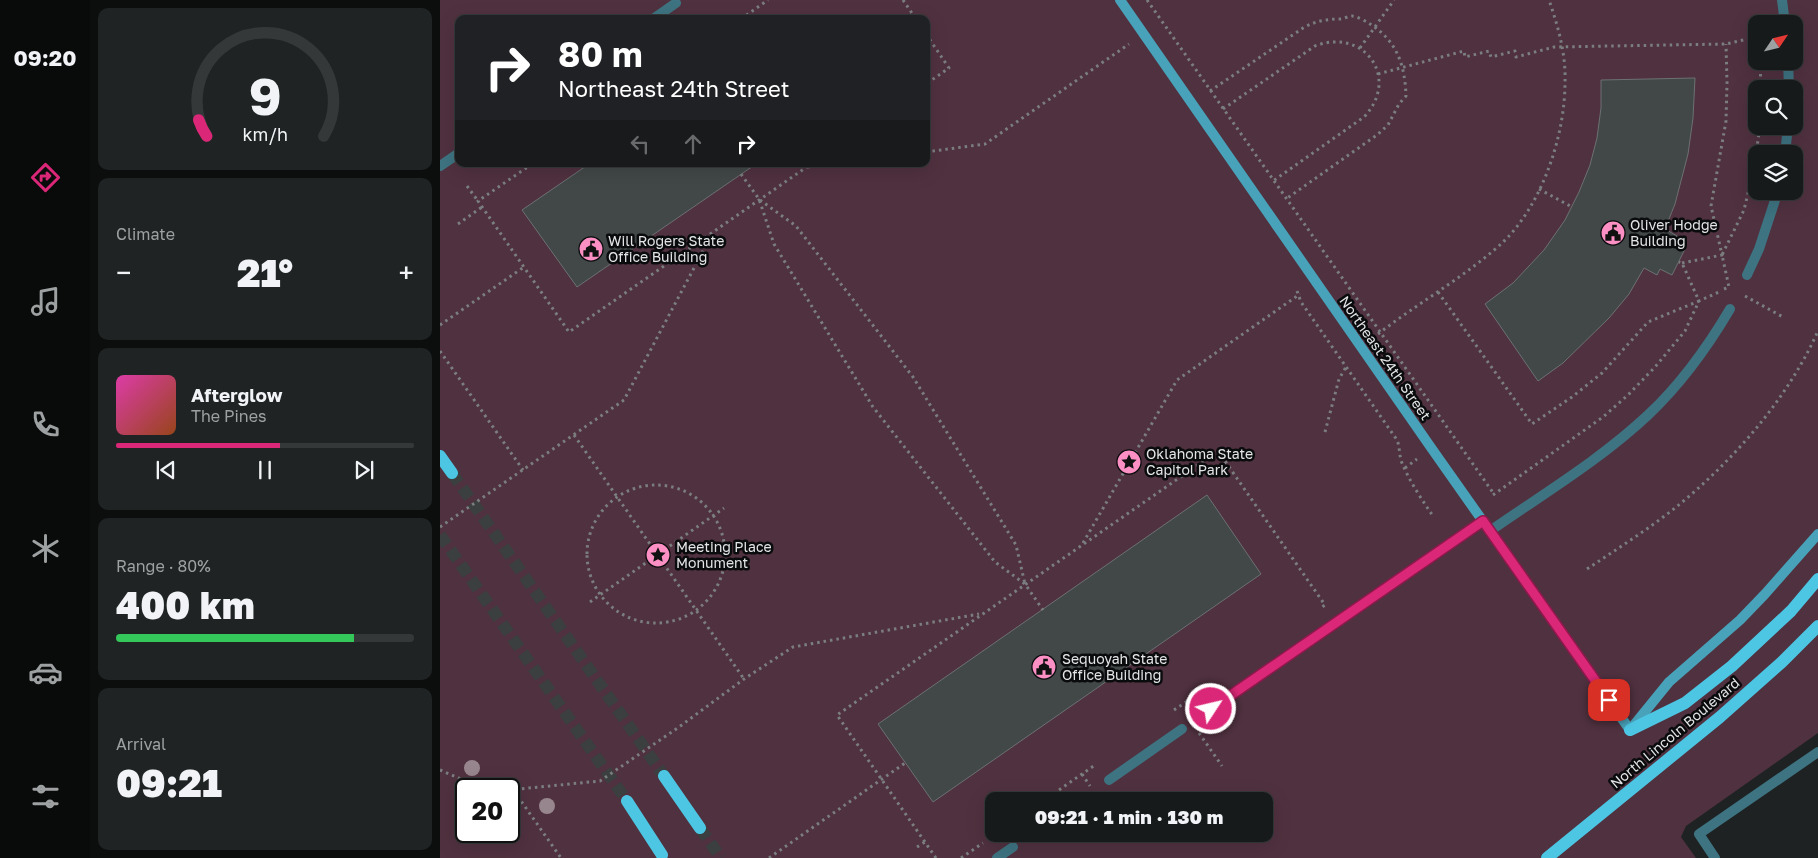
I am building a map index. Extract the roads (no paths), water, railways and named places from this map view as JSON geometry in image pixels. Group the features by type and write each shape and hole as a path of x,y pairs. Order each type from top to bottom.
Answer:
{"main road":[{"path":"440,456 452,473"},
{"path":"1630,730 1685,703 1732,666 1784,618 1818,579"},
{"name":"North Lincoln Boulevard","path":"1547,858 1720,717 1782,662 1818,626"},
{"path":"664,776 700,828"},
{"path":"627,801 662,855"}],"street":[{"name":"Northeast 24th Street","path":"1120,0 1630,730"},
{"path":"1782,0 1784,15"},
{"path":"660,15 676,3"},
{"path":"440,166 455,156"},
{"path":"1747,275 1759,249 1775,200"},
{"path":"1490,532 1604,452 1648,415 1685,375 1714,336 1730,309"},
{"path":"1211,709 1483,521"},
{"path":"1630,730 1669,682 1740,620 1772,587 1818,534"},
{"path":"1109,780 1182,729"},
{"path":"1715,858 1699,834 1818,752"},
{"path":"997,858 1013,847"}],"tunnel":[{"path":"452,473 664,776"},
{"path":"440,535 627,801"},
{"path":"700,828 721,858"}],"place":[{"name":"Oliver Hodge Building","path":"1613,233"},
{"name":"Will Rogers State Office Building","path":"591,249"},
{"name":"Oklahoma State Capitol Park","path":"1129,462"},
{"name":"Meeting Place Monument","path":"658,555"},
{"name":"Sequoyah State Office Building","path":"1044,667"}]}
